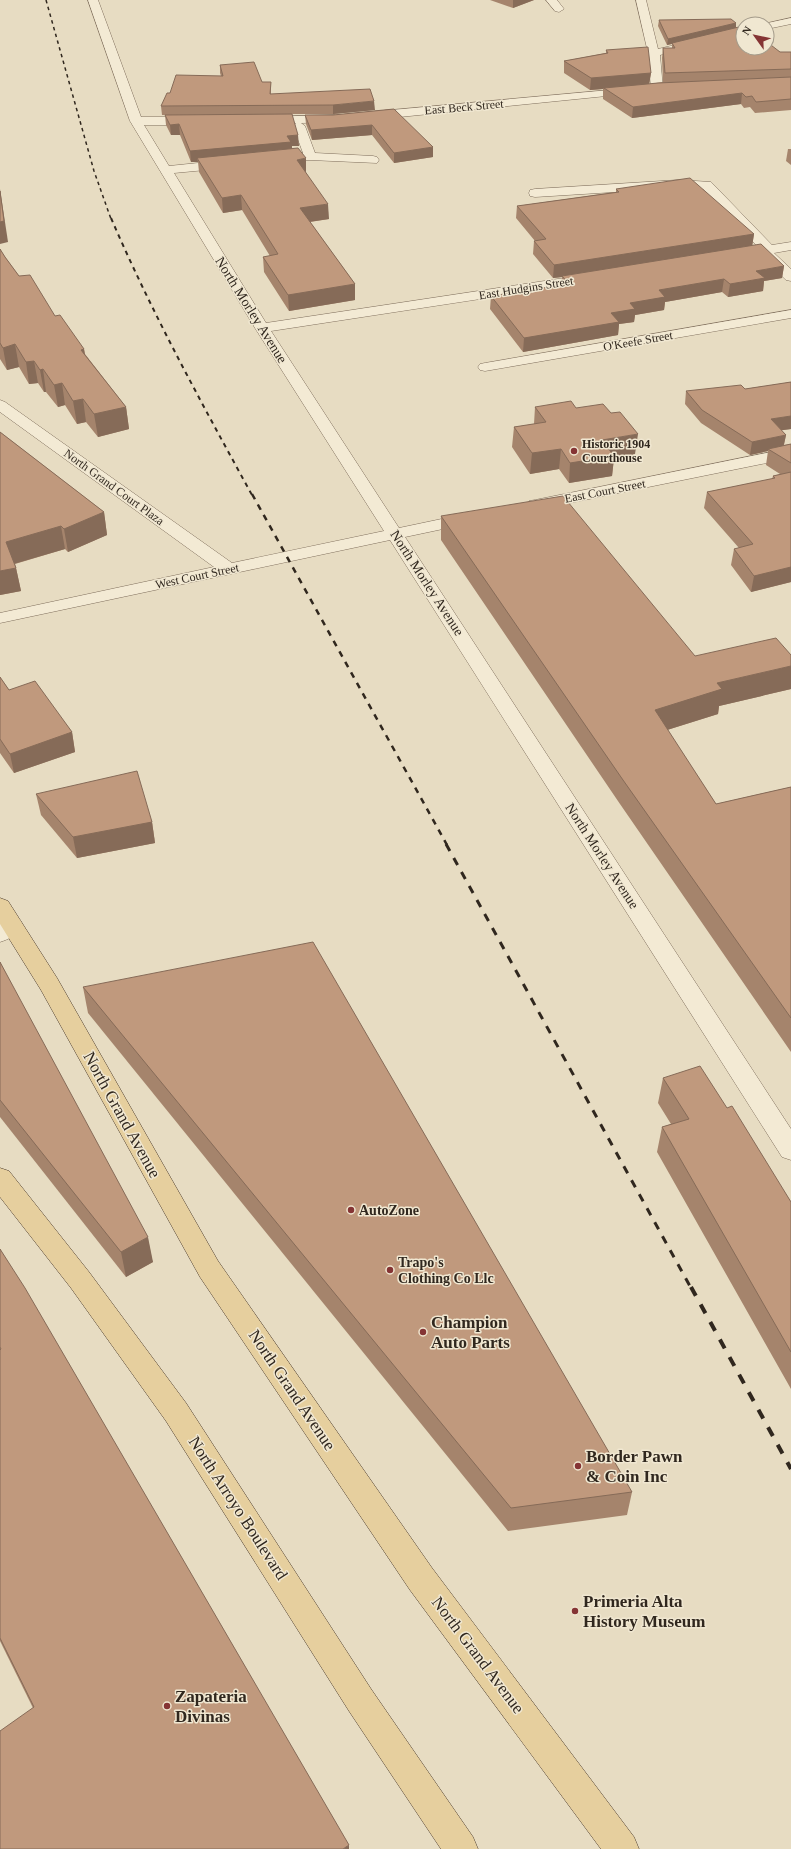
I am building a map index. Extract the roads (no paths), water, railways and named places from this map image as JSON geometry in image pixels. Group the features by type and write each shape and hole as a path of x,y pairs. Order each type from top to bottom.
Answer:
{"main road":[{"name":"North Grand Avenue","path":"4,922 48,984 209,1269 421,1579 622,1849"},
{"name":"North Arroyo Boulevard","path":"0,1178 80,1280 176,1412 360,1700 461,1849"}],"street":[{"name":"North Morley Avenue","path":"93,0 136,122 165,170 262,328 788,1141"},
{"path":"551,0 559,9"},
{"path":"641,0 654,54 649,90"},
{"path":"641,0 649,90"},
{"path":"775,24 791,21"},
{"path":"654,54 735,34"},
{"name":"East Beck Street","path":"253,120 353,117 672,88"},
{"path":"136,122 208,121"},
{"path":"299,126 310,156"},
{"path":"264,160 310,156 373,160"},
{"path":"165,170 241,162"},
{"path":"535,193 679,184 706,185 791,277"},
{"path":"724,257 791,246"},
{"name":"East Hudgins Street","path":"262,328 606,275"},
{"name":"O'Keefe Street","path":"485,367 791,314"},
{"name":"North Grand Court Plaza","path":"0,405 228,569"},
{"name":"East Court Street","path":"519,508 791,453"},
{"path":"395,533 488,514"},
{"name":"West Court Street","path":"0,618 395,533"}],"railway":[{"path":"46,0 94,171 111,219"},
{"path":"111,218 160,323 252,495"},
{"path":"252,494 447,845"},
{"path":"446,844 691,1288"},
{"path":"691,1287 791,1469"}],"place":[{"name":"Historic 1904 Courthouse","path":"574,451"},
{"name":"AutoZone","path":"351,1210"},
{"name":"Trapo's Clothing Co Llc","path":"390,1270"},
{"name":"Champion Auto Parts","path":"423,1332"},
{"name":"Border Pawn & Coin Inc","path":"578,1466"},
{"name":"Primeria Alta History Museum","path":"575,1611"},
{"name":"Zapateria Divinas","path":"167,1706"}]}
